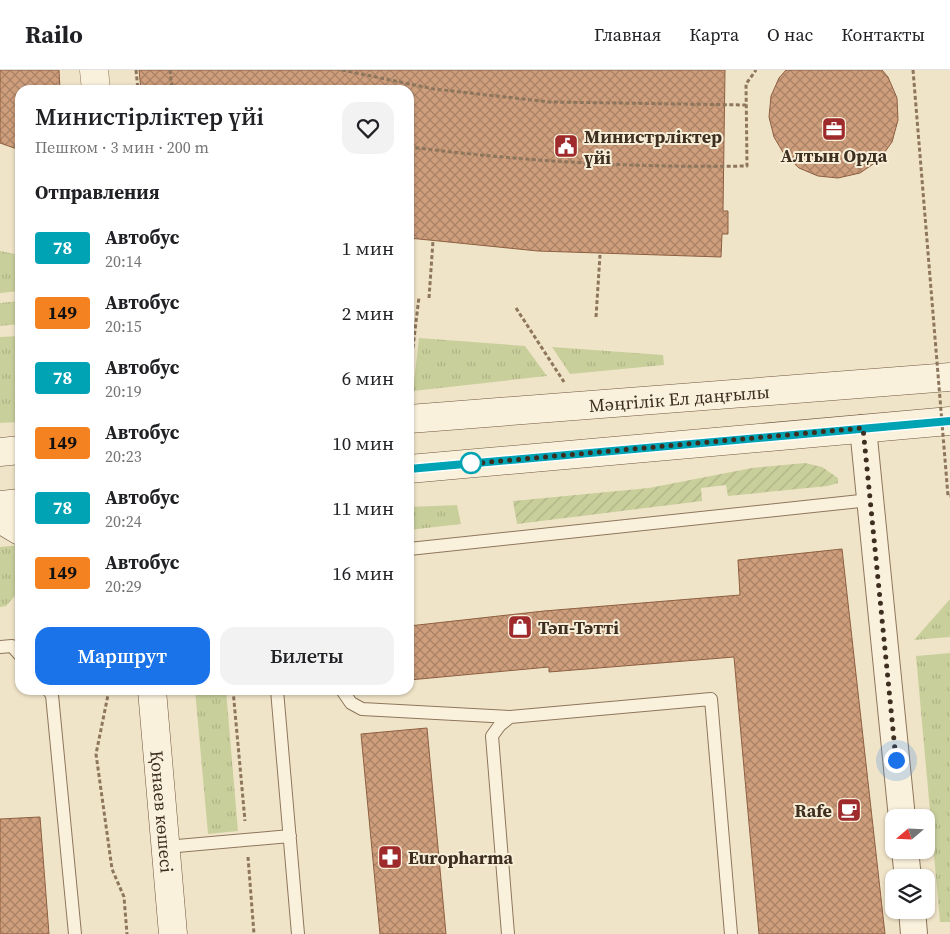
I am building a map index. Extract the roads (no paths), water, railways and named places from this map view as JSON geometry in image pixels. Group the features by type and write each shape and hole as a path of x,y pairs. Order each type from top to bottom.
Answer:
{"main road":[{"path":"94,70 96,85"},
{"name":"Мәңгілік Ел даңғылы","path":"414,419 950,377"},
{"path":"414,469 950,421"},
{"path":"0,452 15,450"},
{"path":"0,505 15,504"},
{"path":"0,519 15,528"},
{"name":"Қонаев көшесі","path":"152,695 174,934"}],"street":[{"path":"863,428 901,809"},
{"path":"913,919 914,934"}],"lane":[{"path":"414,548 870,500"},
{"path":"0,647 12,646 15,649"},
{"path":"52,695 75,934"},
{"path":"277,695 298,934"},
{"path":"345,695 351,704 362,709 510,717 710,699 730,934"},
{"path":"508,934 492,736 500,725 510,717"},
{"path":"166,847 290,836"}],"place":[{"name":"Алтын Орда","path":"834,129"},
{"name":"Министрліктер үйі","path":"566,146"},
{"name":"Тәп-Тәтті","path":"520,627"},
{"name":"Rafe","path":"849,810"},
{"name":"Europharma","path":"390,857"}]}
